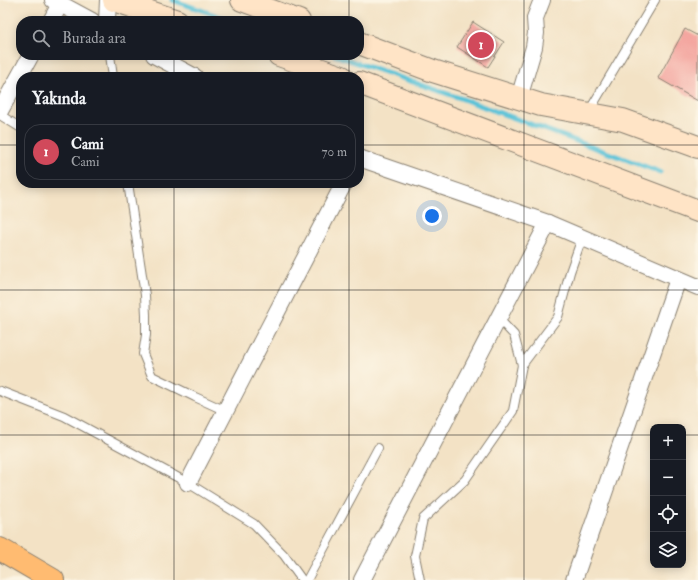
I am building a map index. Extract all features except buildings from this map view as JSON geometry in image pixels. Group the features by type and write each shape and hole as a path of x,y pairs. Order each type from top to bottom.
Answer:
{"main road":[{"path":"114,0 162,16"},
{"path":"242,0 285,16"},
{"path":"364,45 433,71 541,105 623,120 698,147"},
{"path":"293,60 328,72"},
{"path":"364,85 698,211"},
{"path":"0,549 52,580"}],"street":[{"path":"107,16 108,0"},
{"path":"519,98 534,47 536,33 535,18 542,0"},
{"path":"53,16 57,2 83,16"},
{"path":"22,72 28,60"},
{"path":"163,60 186,72"},
{"path":"0,111 16,82"},
{"path":"364,160 548,223 698,287"},
{"path":"188,483 341,188"},
{"path":"362,580 548,223"},
{"path":"574,580 678,278"}],"lane":[{"path":"588,113 655,0"},
{"path":"111,60 112,72"},
{"path":"0,115 16,125"},
{"path":"129,188 145,295 146,328 143,354 152,376 226,411"},
{"path":"420,580 415,556 423,519 465,480 513,411 522,365 558,317 570,272 582,238"},
{"path":"498,318 514,335 522,365"},
{"path":"0,391 64,416 188,483 254,524 284,555 302,580"},
{"path":"307,580 378,448"}],"waterway":[{"path":"172,0 218,16"},
{"path":"349,60 460,98 660,172"}],"place":[{"name":"Cami","path":"481,45"}]}
